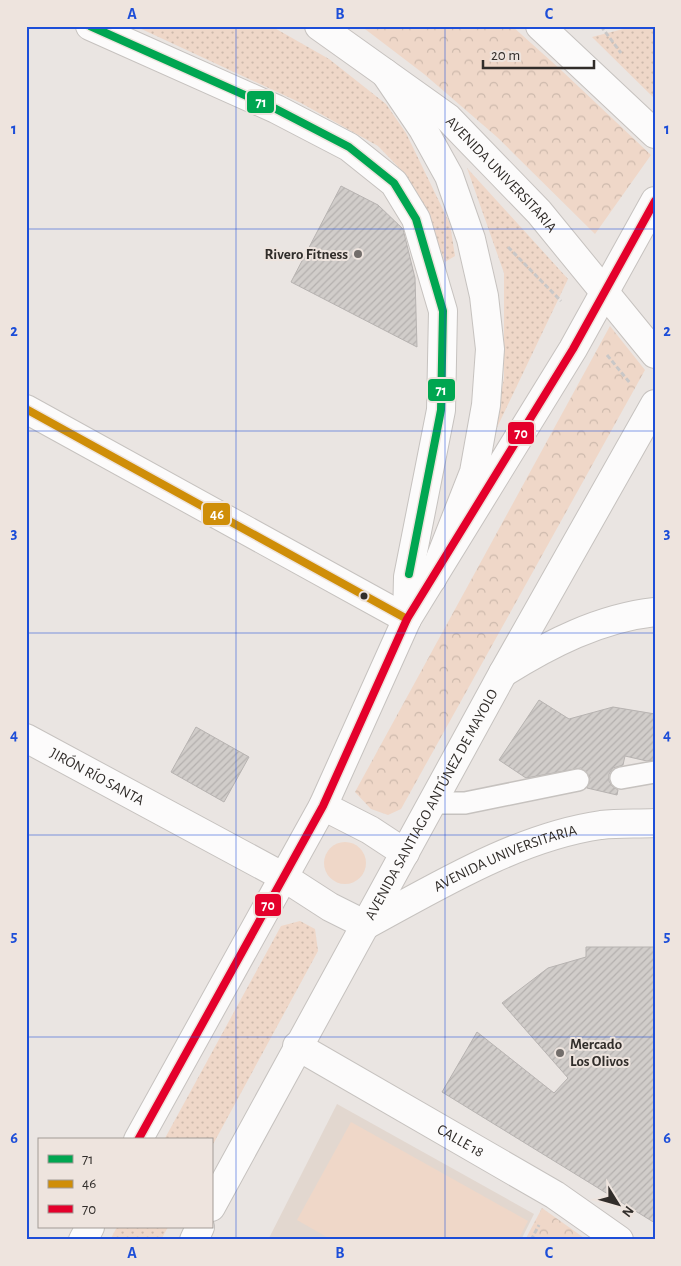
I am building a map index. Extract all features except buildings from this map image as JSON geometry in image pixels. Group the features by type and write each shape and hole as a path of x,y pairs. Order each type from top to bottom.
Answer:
{"main road":[{"path":"90,26 276,110 350,147 394,183 416,219 443,312 441,400 408,576 407,619"},
{"name":"AVENIDA UNIVERSITARIA","path":"319,26 448,118 498,167 567,243 655,354"},
{"path":"540,26 655,134"},
{"path":"385,73 423,129 449,176 471,239 484,296 490,349 486,405 474,472 432,580"},
{"path":"139,1138 282,876 323,806 407,619 573,349 655,201"},
{"name":"AVENIDA SANTIAGO ANTÚNEZ DE MAYOLO","path":"212,1205 297,1046 655,404"},
{"path":"26,409 407,619"},
{"path":"503,674 550,645 626,615 655,612"},
{"name":"JIRÓN RÍO SANTA","path":"26,738 282,876 330,907 366,925"},
{"path":"323,806 370,830 405,853"},
{"name":"AVENIDA UNIVERSITARIA","path":"366,925 484,863 531,843 601,825 655,823"},
{"name":"CALLE 18","path":"297,1046 555,1194 619,1240"},
{"path":"84,1240 90,1228"},
{"path":"194,1240 200,1228"}],"lane":[{"path":"621,778 655,772"},
{"path":"433,803 465,803 578,780"}],"shaded area":[{"path":"337,1104 534,1214 521,1240 268,1240"}],"green space":[{"path":"135,26 271,26 329,59 386,104 406,133 450,224 455,256 445,262 429,219 407,176 378,146 301,103"},
{"path":"361,26 512,26 651,155 595,234 497,137 424,74"},
{"path":"635,26 655,26 655,99 592,37"},
{"path":"467,168 568,279 492,438 504,378 504,273"},
{"path":"610,326 645,370 401,809 388,815 371,809 355,792"},
{"path":"349,842 357,845 363,851 366,863 363,875 357,881 341,884 333,881 327,875 324,859 327,851 333,845"},
{"path":"300,921 315,929 318,951 212,1146 212,1138 165,1138 281,926"},
{"path":"351,1122 528,1221 518,1240 332,1240 297,1220"},
{"path":"542,1208 587,1240 525,1240"},
{"path":"116,1228 167,1228 161,1240 110,1240"}],"transit line":[{"name":"71","path":"90,26 276,109 349,147 394,183 416,219 443,311 441,410 409,574"},
{"name":"70","path":"139,1138 323,806 407,619 573,349 655,201"},
{"name":"46","path":"26,409 407,619"}],"place":[{"name":"Rivero Fitness","path":"358,254"},
{"name":"Mercado Los Olivos","path":"560,1053"}]}
